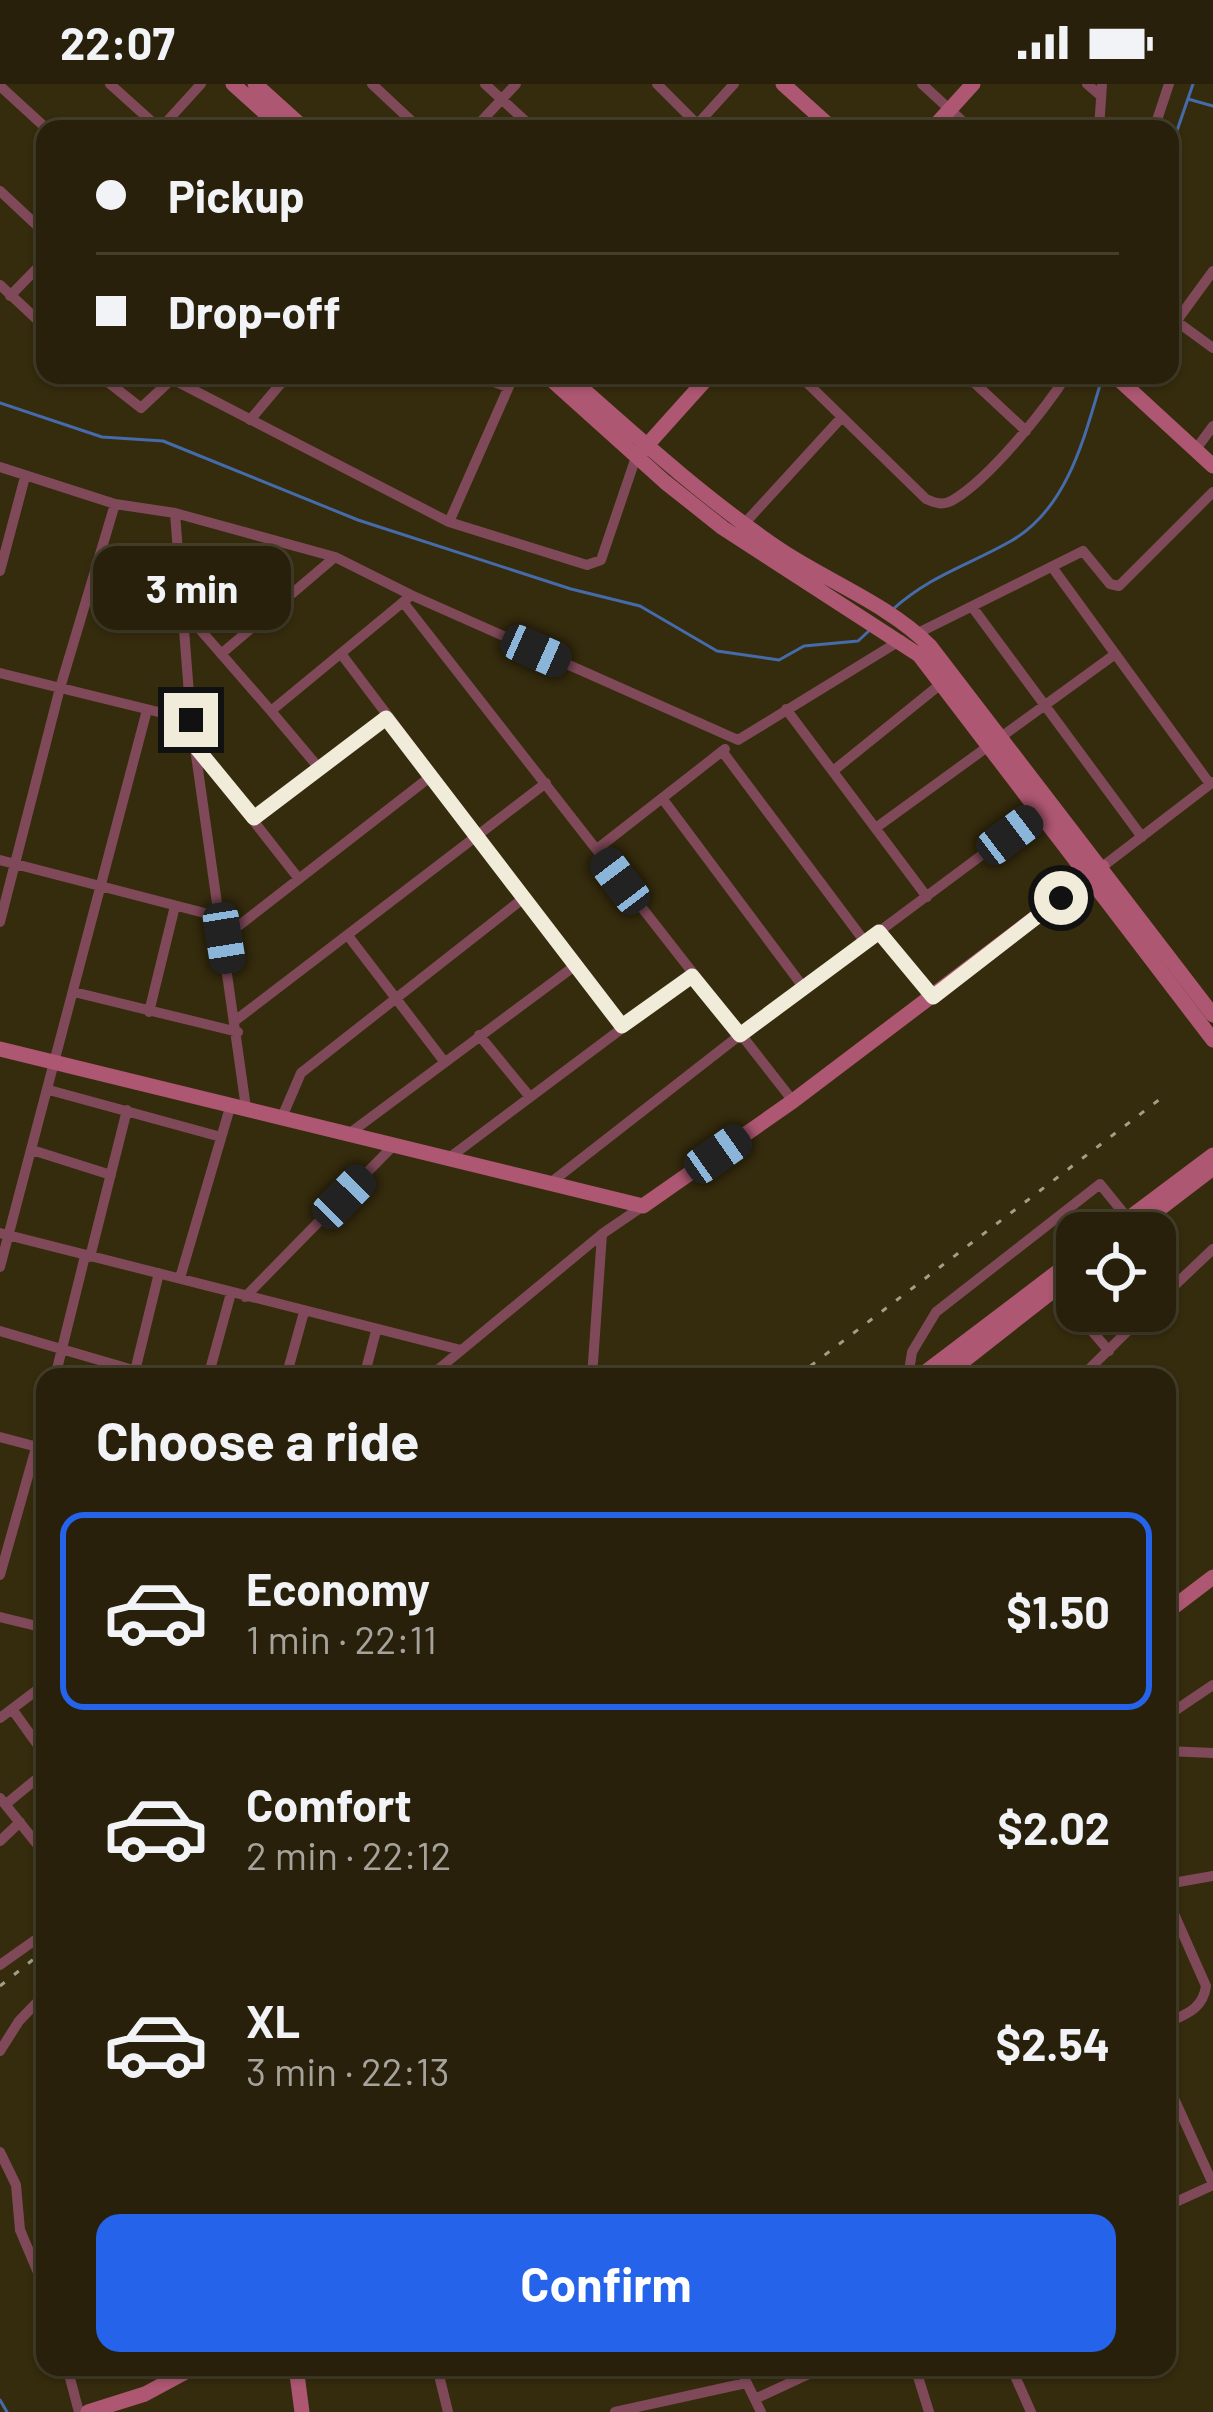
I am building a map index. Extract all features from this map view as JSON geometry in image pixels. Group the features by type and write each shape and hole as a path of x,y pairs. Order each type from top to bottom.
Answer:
{"main road":[{"path":"233,84 273,120"},
{"path":"255,84 295,120"},
{"path":"783,84 823,120"},
{"path":"940,120 973,84"},
{"path":"557,384 641,452 859,596 903,631 994,739 1041,811 1096,871"},
{"path":"576,384 723,528 882,629 918,634 1210,1026"},
{"path":"641,452 702,384"},
{"path":"1130,384 1213,466"},
{"path":"0,1048 643,1206 793,1101 1096,871"},
{"path":"1150,1212 1213,1154"},
{"path":"1154,1212 1213,1168"},
{"path":"932,1368 1056,1273"},
{"path":"954,1368 1055,1289"},
{"path":"1176,1605 1213,1577"},
{"path":"83,2412 167,2376"},
{"path":"297,2376 302,2412"}],"street":[{"path":"110,84 150,120"},
{"path":"168,120 201,84"},
{"path":"372,84 410,120"},
{"path":"485,84 524,120"},
{"path":"482,120 516,84"},
{"path":"657,84 690,120"},
{"path":"701,120 734,84"},
{"path":"922,84 962,120"},
{"path":"1087,84 1101,90 1102,120"},
{"path":"1157,120 1169,84"},
{"path":"0,86 37,120"},
{"path":"0,191 36,225"},
{"path":"36,267 4,290 36,319"},
{"path":"1179,318 1213,271"},
{"path":"1179,329 1213,348"},
{"path":"110,384 141,408 167,384"},
{"path":"186,384 449,522 593,566 601,560 641,452"},
{"path":"250,420 280,384"},
{"path":"449,522 510,384"},
{"path":"808,384 936,504 953,500 1026,431 1060,384"},
{"path":"975,384 1026,431"},
{"path":"744,524 842,416"},
{"path":"1196,449 1213,426"},
{"path":"0,467 115,504 175,513 335,557 407,599 455,615 738,740"},
{"path":"0,571 25,477"},
{"path":"918,634 1087,551 1110,584 1120,586 1213,493"},
{"path":"0,922 60,688 115,504"},
{"path":"175,513 191,720 237,1026 239,1106 221,1137 180,1278"},
{"path":"221,654 335,557"},
{"path":"1052,567 1212,783 1096,871"},
{"path":"407,599 418,621 793,1101"},
{"path":"271,711 407,599"},
{"path":"973,608 1142,837"},
{"path":"184,611 319,768"},
{"path":"418,621 455,615"},
{"path":"596,849 722,751 903,631"},
{"path":"342,656 622,1026"},
{"path":"877,827 1114,656"},
{"path":"0,673 191,720"},
{"path":"833,771 943,682"},
{"path":"0,1267 4,1234 49,1090 148,710"},
{"path":"786,710 927,897"},
{"path":"254,818 386,718"},
{"path":"195,746 299,879"},
{"path":"722,751 865,942"},
{"path":"224,938 430,777"},
{"path":"74,992 149,1012 237,1026 546,783"},
{"path":"662,798 805,988"},
{"path":"549,1184 1041,811"},
{"path":"0,860 220,916"},
{"path":"282,1117 302,1073 525,897"},
{"path":"149,1012 175,906"},
{"path":"879,932 933,997"},
{"path":"350,937 443,1060"},
{"path":"350,1133 576,965"},
{"path":"449,1158 692,976"},
{"path":"478,1035 530,1097"},
{"path":"49,1090 221,1137"},
{"path":"57,1368 127,1110"},
{"path":"245,1297 395,1144"},
{"path":"32,1150 111,1175"},
{"path":"1064,1212 1100,1184 1120,1212"},
{"path":"440,1368 602,1234 643,1206"},
{"path":"909,1368 912,1352 936,1312 1056,1218"},
{"path":"4,1234 461,1350"},
{"path":"593,1368 602,1234"},
{"path":"1177,1282 1213,1249"},
{"path":"135,1368 159,1273"},
{"path":"1055,1289 1109,1351"},
{"path":"210,1368 231,1293"},
{"path":"288,1368 304,1312"},
{"path":"0,1331 117,1368"},
{"path":"366,1368 376,1331"},
{"path":"1091,1368 1128,1332"},
{"path":"958,1365 962,1368"},
{"path":"0,1437 36,1446"},
{"path":"0,1575 36,1463"},
{"path":"0,1617 36,1626"},
{"path":"1176,1710 1213,1685"},
{"path":"0,1718 36,1691"},
{"path":"0,1698 15,1706 36,1740"},
{"path":"1176,1751 1213,1753"},
{"path":"36,1778 3,1801 36,1843"},
{"path":"0,1841 20,1822"},
{"path":"1176,1882 1213,1876"},
{"path":"1176,1918 1206,1985 1204,1999 1195,2010 1176,2019"},
{"path":"0,1965 36,1939"},
{"path":"0,2051 36,2003"},
{"path":"1176,2103 1213,2184 1176,2202"},
{"path":"0,2152 16,2186 20,2230 36,2267"},
{"path":"70,2376 83,2412"},
{"path":"439,2376 448,2412"},
{"path":"743,2376 761,2412"},
{"path":"755,2399 805,2376"},
{"path":"918,2376 929,2412"},
{"path":"1015,2376 1031,2412"},
{"path":"615,2412 746,2383"}],"waterway":[{"path":"1179,125 1193,84"},
{"path":"1188,99 1213,106"},
{"path":"892,610 935,579 1031,527 1072,468 1100,384"},
{"path":"0,403 102,437 163,441 358,520 571,589 640,606 717,651 779,660 804,646 858,641 871,629"},
{"path":"0,2400 7,2412"}],"railway":[{"path":"808,1368 1164,1096"},
{"path":"0,1986 36,1957"}],"route":[{"path":"191,720 195,746 254,818 386,718 622,1026 692,976 740,1035 879,932 933,997 1061,898"}]}
